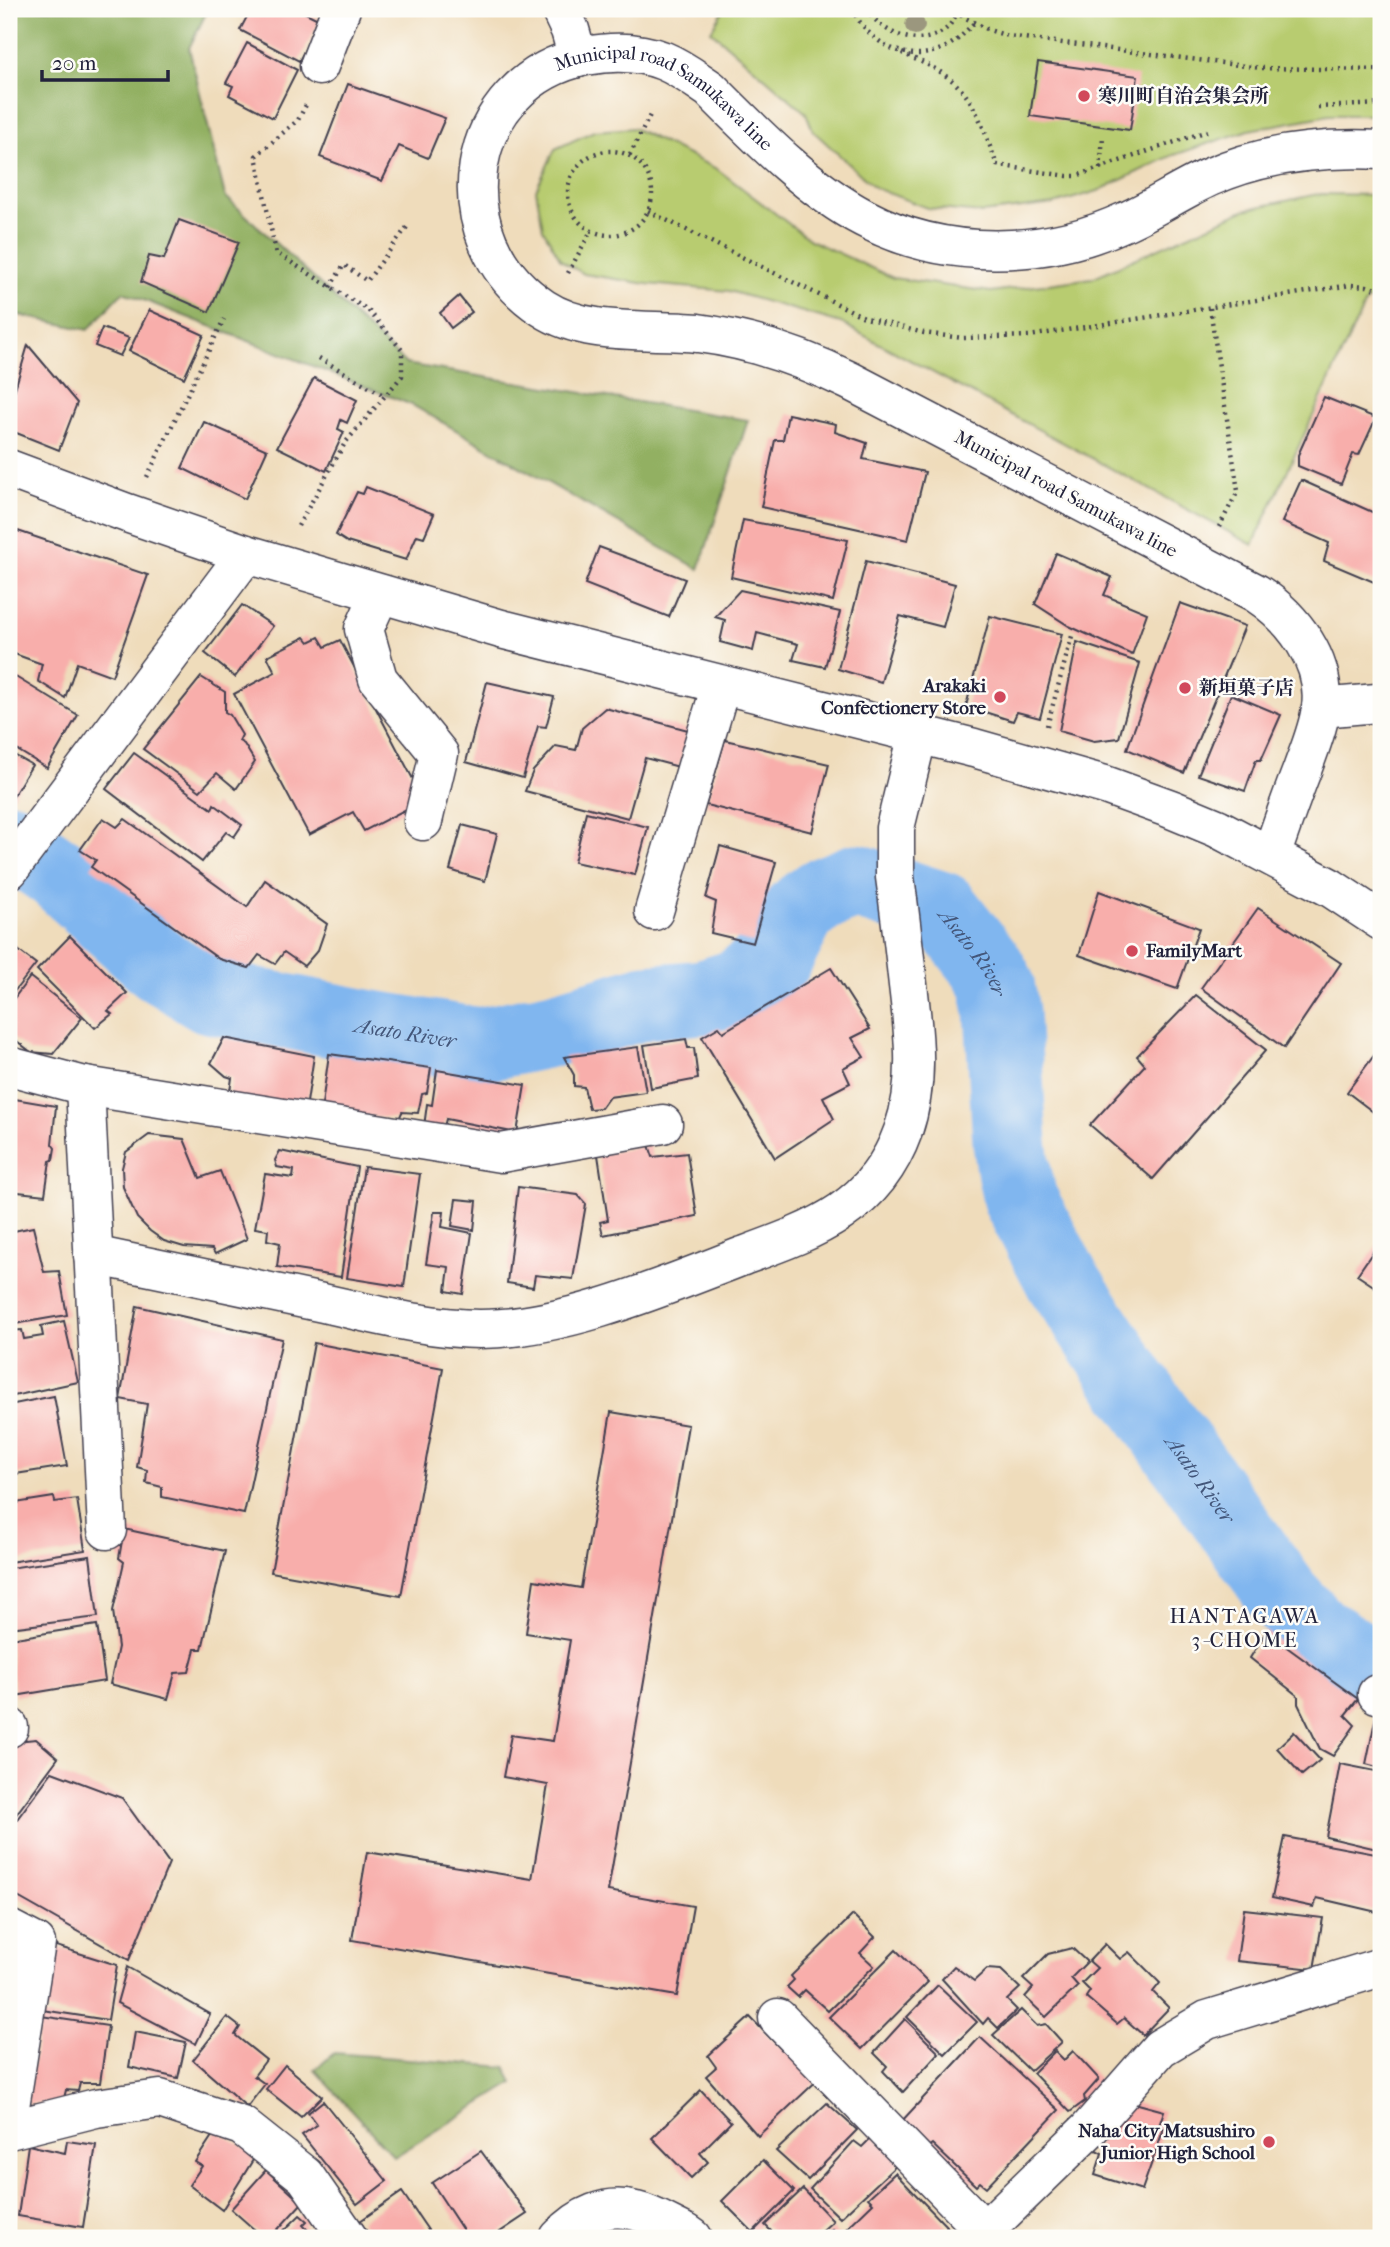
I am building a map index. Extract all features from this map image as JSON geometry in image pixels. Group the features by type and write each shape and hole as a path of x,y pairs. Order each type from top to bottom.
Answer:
{"street":[{"path":"319,66 341,9"},
{"path":"560,9 570,30 578,58"},
{"name":"Municipal road Samukawa line","path":"1271,856 1314,737 1321,708 1321,693 1316,664 1306,642 1270,602 850,381 804,360 760,344 696,333 594,326 569,321 544,309 525,294 504,269 485,235 478,211 476,168 489,129 516,92 547,69 578,58 623,52 664,61 709,89 804,177 864,218 916,237 968,247 1001,250 1032,248 1095,234 1125,222 1209,177 1242,164 1271,157 1332,149 1381,150"},
{"path":"9,469 246,554 501,629 1039,765 1105,785 1195,819 1271,856 1331,888 1381,921"},
{"path":"9,870 246,554"},
{"path":"380,594 364,629 378,679 439,754 423,821"},
{"path":"654,911 721,685"},
{"path":"1321,708 1380,700"},
{"path":"93,1255 391,1318 480,1329 563,1318 646,1293 798,1236 827,1222 860,1198 893,1153 903,1131 915,1079 916,1049 894,849 897,817 918,734"},
{"path":"9,1066 85,1086 501,1153 663,1124"},
{"path":"85,1086 107,1530"},
{"path":"9,1929 36,1942 9,2113"},
{"path":"778,2018 981,2234 1088,2130 1160,2048 1207,2020 1381,1967"},
{"path":"9,2130 96,2108 160,2099 242,2126 305,2176 348,2238"},
{"path":"559,2238 573,2223 603,2210 636,2211 694,2238"}],"path":[{"path":"852,9 861,26 877,41 946,75 959,87 978,115 997,165"},
{"path":"867,9 872,18 890,32 905,38 923,39 937,35 948,27 957,13"},
{"path":"948,9 974,23 1009,36 1261,68 1381,70"},
{"path":"902,53 926,54 940,50 955,41 974,23"},
{"path":"294,533 345,443 402,376 402,350 368,310 276,253 256,156 298,120 319,81 319,66"},
{"path":"630,155 651,113"},
{"path":"1100,169 1103,137"},
{"path":"614,150 630,155 643,166 651,180 653,195 648,211 636,226 623,233 606,235 591,231 579,223 570,209 566,195 571,174 581,160 596,152 614,150"},
{"path":"648,211 843,308 876,321 924,333 962,338 1029,336 1351,285 1367,286 1381,291"},
{"path":"330,288 344,265 367,281 407,227"},
{"path":"568,273 591,231"},
{"path":"1210,307 1238,491 1216,534"},
{"path":"144,484 224,319"},
{"path":"319,358 385,396"},
{"path":"1044,737 1072,636"}],"green space":[{"path":"9,9 208,9 189,48 225,196 406,364 748,420 699,569 412,405 123,292 88,330 9,313"},
{"path":"724,9 1381,9 1381,115 1329,115 1249,130 1171,156 1098,191 1054,204 982,213 927,208 875,188 813,131 806,113 711,31"},
{"path":"633,128 717,169 810,240 893,278 991,292 1092,278 1244,210 1318,194 1381,195 1381,305 1367,299 1253,545 841,323 729,291 647,284 584,274 561,260 543,229 536,190 555,149 594,131"},
{"path":"334,2053 506,2067 513,2083 394,2157 315,2070"}],"building":[{"path":"251,9 298,9 320,20 299,61 240,30"},
{"path":"247,43 297,70 273,118 229,95 233,86 226,83"},
{"name":"寒川町自治会集会所","path":"1038,62 1138,76 1130,130 1030,116"},
{"path":"348,84 445,118 428,158 399,146 382,181 320,157"},
{"path":"179,220 239,242 209,312 141,282 149,256 164,259"},
{"path":"459,296 472,312 451,328 440,313"},
{"path":"149,310 204,335 184,378 129,351"},
{"path":"102,328 129,338 120,356 95,346"},
{"path":"28,345 77,403 59,450 9,430 9,409"},
{"path":"314,378 357,400 347,423 341,420 338,429 344,432 326,471 277,447"},
{"path":"1324,397 1376,418 1359,455 1353,454 1341,484 1298,466 1298,455"},
{"path":"788,414 836,424 835,432 867,443 863,459 925,472 908,540 761,507 775,440 783,440"},
{"path":"204,422 267,450 245,499 182,468"},
{"path":"1301,480 1381,516 1381,585 1324,561 1329,543 1282,522"},
{"path":"366,487 434,514 424,537 417,535 406,560 347,542 336,535 357,492 363,494"},
{"path":"743,520 848,540 833,601 731,577"},
{"path":"9,528 148,575 112,676 77,663 65,698 38,681 42,664 9,652"},
{"path":"599,547 685,579 669,617 585,584"},
{"path":"1056,553 1112,577 1104,595 1147,613 1132,655 1069,626 1035,604"},
{"path":"866,561 955,584 943,627 900,616 881,682 838,669"},
{"path":"740,590 840,612 825,667 793,660 798,644 757,633 753,651 720,642 725,620 715,617"},
{"name":"新垣菓子店","path":"1180,603 1245,626 1184,773 1127,749"},
{"path":"242,605 273,626 235,677 205,653"},
{"path":"990,616 1062,634 1040,718 1017,712 1013,721 966,706"},
{"path":"305,637 309,642 319,637 325,647 340,640 424,800 364,831 353,812 309,835 234,694 275,672 267,656"},
{"path":"1077,642 1140,663 1119,738 1094,741 1059,731"},
{"path":"9,673 78,715 47,768 9,745"},
{"path":"201,677 225,692 225,712 230,715 242,735 239,741 244,744 255,762 236,789 217,773 200,791 143,749"},
{"path":"487,682 554,697 546,727 538,726 523,778 466,762"},
{"path":"1231,694 1281,715 1261,760 1256,760 1245,791 1198,775"},
{"path":"605,708 688,730 679,767 645,758 628,818 525,791 533,771 556,746 576,750 582,728"},
{"path":"725,740 829,764 812,832 706,805"},
{"path":"9,752 32,765 9,803"},
{"path":"134,753 212,809 214,804 242,825 234,837 226,832 202,862 106,789"},
{"path":"586,812 648,827 635,875 574,862"},
{"path":"103,818 117,827 125,819 247,907 265,880 327,924 318,950 304,966 284,952 275,964 259,955 249,968 219,959 91,867 96,860 80,850"},
{"path":"462,825 497,834 485,881 450,870"},
{"path":"720,846 776,862 753,943 711,933 716,902 706,898"},
{"path":"1099,891 1199,928 1177,989 1079,955"},
{"path":"1258,908 1341,963 1284,1048 1201,988"},
{"path":"70,936 127,993 108,1011 112,1014 95,1028 37,970"},
{"path":"9,943 36,964 9,998"},
{"path":"831,968 870,1029 852,1038 864,1057 843,1068 850,1083 823,1097 834,1119 775,1158 702,1037 719,1027 723,1032"},
{"path":"30,977 82,1018 53,1054 31,1052 9,1035 9,1005"},
{"path":"1196,995 1266,1050 1153,1179 1090,1125 1145,1065 1137,1056"},
{"path":"224,1038 314,1056 306,1109 229,1098 232,1078 211,1063"},
{"path":"686,1039 688,1048 694,1048 698,1079 651,1088 644,1045"},
{"path":"1381,1046 1381,1118 1347,1092"},
{"path":"638,1047 646,1092 609,1097 601,1108 589,1109 584,1087 574,1086 574,1075 564,1057"},
{"path":"329,1054 431,1068 427,1093 422,1094 418,1113 402,1112 399,1119 321,1112"},
{"path":"437,1070 525,1085 517,1133 446,1119 441,1138 423,1134 427,1104 432,1105"},
{"path":"9,1098 56,1106 52,1144 55,1148 53,1160 50,1161 45,1195 9,1191"},
{"path":"149,1135 184,1139 200,1178 220,1171 247,1239 215,1254 212,1249 184,1247 164,1241 137,1218 123,1187 122,1168 126,1152"},
{"path":"649,1145 653,1157 687,1153 697,1216 603,1235 600,1222 608,1220 598,1155"},
{"path":"280,1151 357,1167 341,1277 277,1267 280,1243 267,1240 268,1230 255,1228 265,1174 293,1178 294,1170 277,1167 275,1160"},
{"path":"364,1167 420,1174 404,1287 347,1278"},
{"path":"518,1187 578,1195 586,1204 573,1279 535,1275 533,1287 507,1283"},
{"path":"456,1199 477,1201 474,1230 452,1226"},
{"path":"434,1212 444,1212 442,1227 472,1233 463,1294 446,1291 449,1267 426,1264"},
{"path":"33,1227 44,1272 59,1271 67,1315 9,1325 9,1232"},
{"path":"1381,1240 1381,1291 1357,1275"},
{"path":"137,1306 282,1339 244,1514 162,1497 162,1487 146,1483 147,1470 137,1467 147,1404 120,1399"},
{"path":"64,1321 78,1382 9,1397 9,1331 22,1330 24,1339 43,1336 41,1326"},
{"path":"314,1343 443,1368 401,1596 271,1572"},
{"path":"54,1396 67,1466 9,1475 9,1405"},
{"path":"611,1412 688,1425 608,1891 693,1906 677,1996 352,1940 367,1852 532,1879 548,1785 503,1777 511,1735 553,1741 570,1640 526,1633 534,1580 581,1588"},
{"path":"54,1497 55,1502 77,1499 85,1550 9,1562 9,1504"},
{"path":"124,1529 225,1551 202,1649 195,1649 189,1672 175,1673 168,1699 110,1684 118,1647 113,1611 124,1562 119,1558"},
{"path":"90,1556 98,1617 9,1628 9,1568"},
{"path":"97,1625 105,1681 15,1696 9,1639"},
{"path":"1266,1632 1358,1699 1345,1715 1355,1725 1333,1756 1320,1749 1298,1704 1298,1696 1250,1658"},
{"path":"1378,1706 1381,1707 1381,1768 1366,1764"},
{"path":"1294,1732 1320,1760 1302,1775 1277,1748"},
{"path":"36,1739 58,1758 9,1824 9,1751 16,1741"},
{"path":"1340,1764 1381,1772 1381,1850 1326,1837"},
{"path":"52,1772 122,1798 169,1863 129,1960 9,1892 9,1830"},
{"path":"1285,1837 1381,1855 1381,1913 1317,1898 1314,1907 1272,1898"},
{"path":"1244,1909 1323,1918 1314,1969 1237,1961"},
{"path":"853,1915 875,1937 860,1953 874,1966 828,2011 805,1990 798,1997 787,1987 794,1980 791,1976"},
{"path":"1105,1944 1120,1959 1129,1952 1160,1983 1153,1992 1169,2008 1143,2035 1124,2018 1117,2024 1086,1997 1090,1991 1082,1983 1097,1968 1089,1961"},
{"path":"53,1945 117,1965 108,2020 42,2010"},
{"path":"1072,1948 1087,1962 1071,1978 1078,1986 1046,2017 1025,1997 1033,1988 1023,1979 1048,1954"},
{"path":"896,1950 928,1982 862,2049 829,2017"},
{"path":"954,1966 974,1981 987,1969 1001,1970 1020,1988 1007,2000 1017,2010 998,2028 988,2018 983,2024 942,1979"},
{"path":"127,1967 210,2014 196,2044 117,2003"},
{"path":"938,1985 977,2022 945,2054 907,2017"},
{"path":"1021,2010 1037,2026 1046,2024 1062,2042 1030,2071 993,2035"},
{"path":"41,2016 108,2026 100,2083 80,2083 78,2091 66,2090 63,2102 27,2104"},
{"path":"227,2017 240,2027 235,2035 266,2060 254,2076 265,2084 247,2107 193,2060"},
{"path":"750,2017 781,2049 791,2040 823,2075 758,2136 706,2076 716,2067 708,2056"},
{"path":"905,2019 939,2053 903,2092 883,2071 887,2066 874,2053"},
{"path":"135,2032 186,2042 178,2078 129,2067"},
{"path":"980,2037 1059,2110 986,2187 980,2182 976,2186 932,2144 925,2149 900,2123"},
{"path":"1055,2051 1064,2060 1073,2051 1099,2079 1084,2096 1085,2101 1070,2112 1033,2073"},
{"path":"285,2065 322,2096 301,2117 266,2089"},
{"path":"701,2090 731,2122 700,2153 708,2162 691,2178 652,2138"},
{"path":"323,2101 387,2181 357,2204 302,2135 317,2125 308,2113"},
{"path":"1127,2101 1164,2111 1159,2126 1164,2128 1142,2190 1095,2175 1102,2153 1096,2150 1103,2132"},
{"path":"827,2103 857,2130 808,2180 776,2151"},
{"path":"216,2130 256,2155 222,2210 189,2185 202,2166 195,2162"},
{"path":"874,2135 900,2162 840,2218 810,2189 854,2141 862,2147"},
{"path":"67,2141 96,2145 83,2227 18,2216 28,2145 65,2153"},
{"path":"481,2151 527,2214 491,2238 468,2238 432,2183"},
{"path":"763,2160 794,2191 753,2232 722,2201"},
{"path":"266,2170 302,2203 270,2238 264,2238 231,2209"},
{"path":"895,2173 948,2228 937,2238 853,2238 845,2230 873,2203 868,2198"},
{"path":"803,2189 833,2221 814,2238 778,2238 765,2225"},
{"path":"402,2192 432,2236 371,2238 360,2221"},
{"path":"300,2215 307,2221 303,2225 315,2238 276,2238"},
{"path":"832,2229 842,2238 822,2238"}],"waterway":[{"name":"Asato River","path":"9,839 56,872 159,965 209,996 367,1027 480,1045 554,1029 646,1002 703,997 738,986 776,958 800,911 821,895 856,881 942,909 987,966 997,984 1002,1011 1010,1143 1020,1199 1063,1281 1132,1384 1285,1598 1316,1631 1353,1655 1381,1666"}],"place":[{"name":"寒川町自治会集会所","path":"1084,96"},
{"name":"新垣菓子店","path":"1185,688"},
{"name":"Arakaki Confectionery Store","path":"1000,697"},
{"name":"FamilyMart","path":"1132,951"},
{"name":"Naha City Matsushiro Junior High School","path":"1269,2142"}],"district":[{"name":"HANTAGAWA 3-CHOME","path":"1245,1628"}]}
